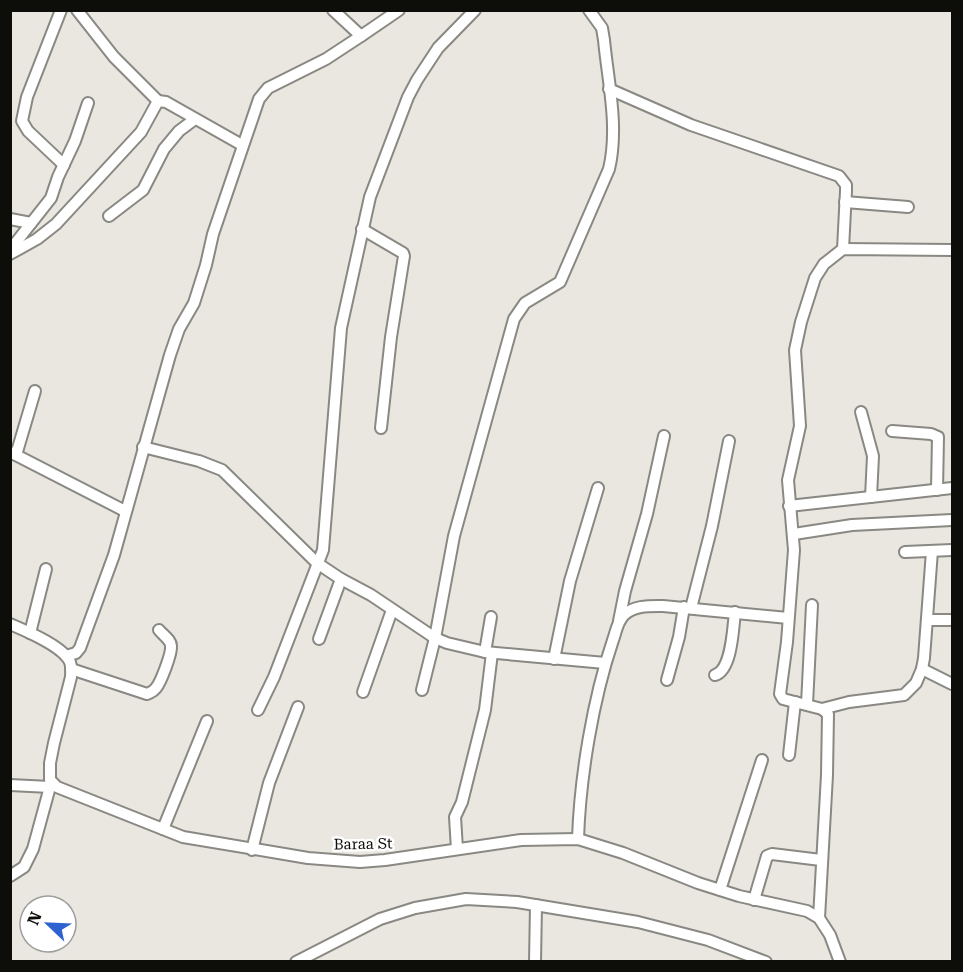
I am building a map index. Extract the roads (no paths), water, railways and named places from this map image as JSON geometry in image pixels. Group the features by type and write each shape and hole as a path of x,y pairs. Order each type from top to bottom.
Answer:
{"street":[{"path":"62,10 27,96 22,121 28,131 64,165"},
{"path":"77,10 114,57 158,101 166,102 242,146"},
{"path":"333,10 360,36"},
{"path":"66,656 76,653 80,648 114,555 175,339 197,293 213,234 231,185 252,114 268,88 334,54 399,10"},
{"path":"258,710 274,677 322,555 341,328 370,197 408,97 417,80 438,48 475,10"},
{"path":"422,690 435,638 454,536 514,319 525,303 560,282 609,169 614,136 602,28 589,10"},
{"path":"609,89 692,125 839,176 846,185 843,249"},
{"path":"10,252 37,239 56,224 141,132 158,101"},
{"path":"10,252 51,198 88,103"},
{"path":"109,216 143,190 164,149 179,131 195,119"},
{"path":"845,202 908,207"},
{"path":"10,219 31,223"},
{"path":"362,229 403,253 404,256 391,337 381,428"},
{"path":"840,962 830,935 819,918 828,714 822,709 807,704 783,699 780,694 786,651 794,550 788,480 800,426 795,350 815,278 824,264 843,249 952,250"},
{"path":"35,391 13,454 125,511"},
{"path":"861,412 873,456 871,497"},
{"path":"892,431 931,434 938,437 937,490"},
{"path":"578,839 583,780 605,663 619,622 625,591 647,514 664,436"},
{"path":"667,680 712,526 729,441"},
{"path":"143,447 199,461 222,470 317,563 371,595 435,638 489,653 605,663"},
{"path":"554,659 572,572 598,488"},
{"path":"789,506 952,488"},
{"path":"794,534 897,521 952,520"},
{"path":"905,552 952,550"},
{"path":"822,709 849,702 904,695 916,684 922,669 932,551"},
{"path":"30,633 46,569"},
{"path":"319,639 341,579"},
{"path":"807,704 812,605"},
{"path":"619,622 629,612 644,606 687,607 788,618"},
{"path":"363,692 392,610"},
{"path":"715,675 725,669 735,612"},
{"path":"457,849 455,817 462,802 486,710 491,617"},
{"path":"927,620 952,620"},
{"path":"10,637 12,625 30,633 49,643 66,656 71,669 50,763 51,785 42,822 24,867 10,876"},
{"path":"71,669 147,694 152,692 157,688 172,649 170,641 159,630"},
{"path":"922,669 952,684"},
{"path":"789,755 795,702"},
{"path":"252,850 269,783 298,707"},
{"path":"163,829 207,721"},
{"path":"720,890 762,760"},
{"path":"10,785 51,785"},
{"name":"Baraa St","path":"51,785 183,837 308,858 360,861 422,856 520,840 578,839 623,853 720,890 754,900 793,907 819,918"},
{"path":"754,900 767,856 772,854 821,860"},
{"path":"296,962 380,919 416,908 466,899 536,905 677,931 766,962"},
{"path":"535,962 536,905"}]}
